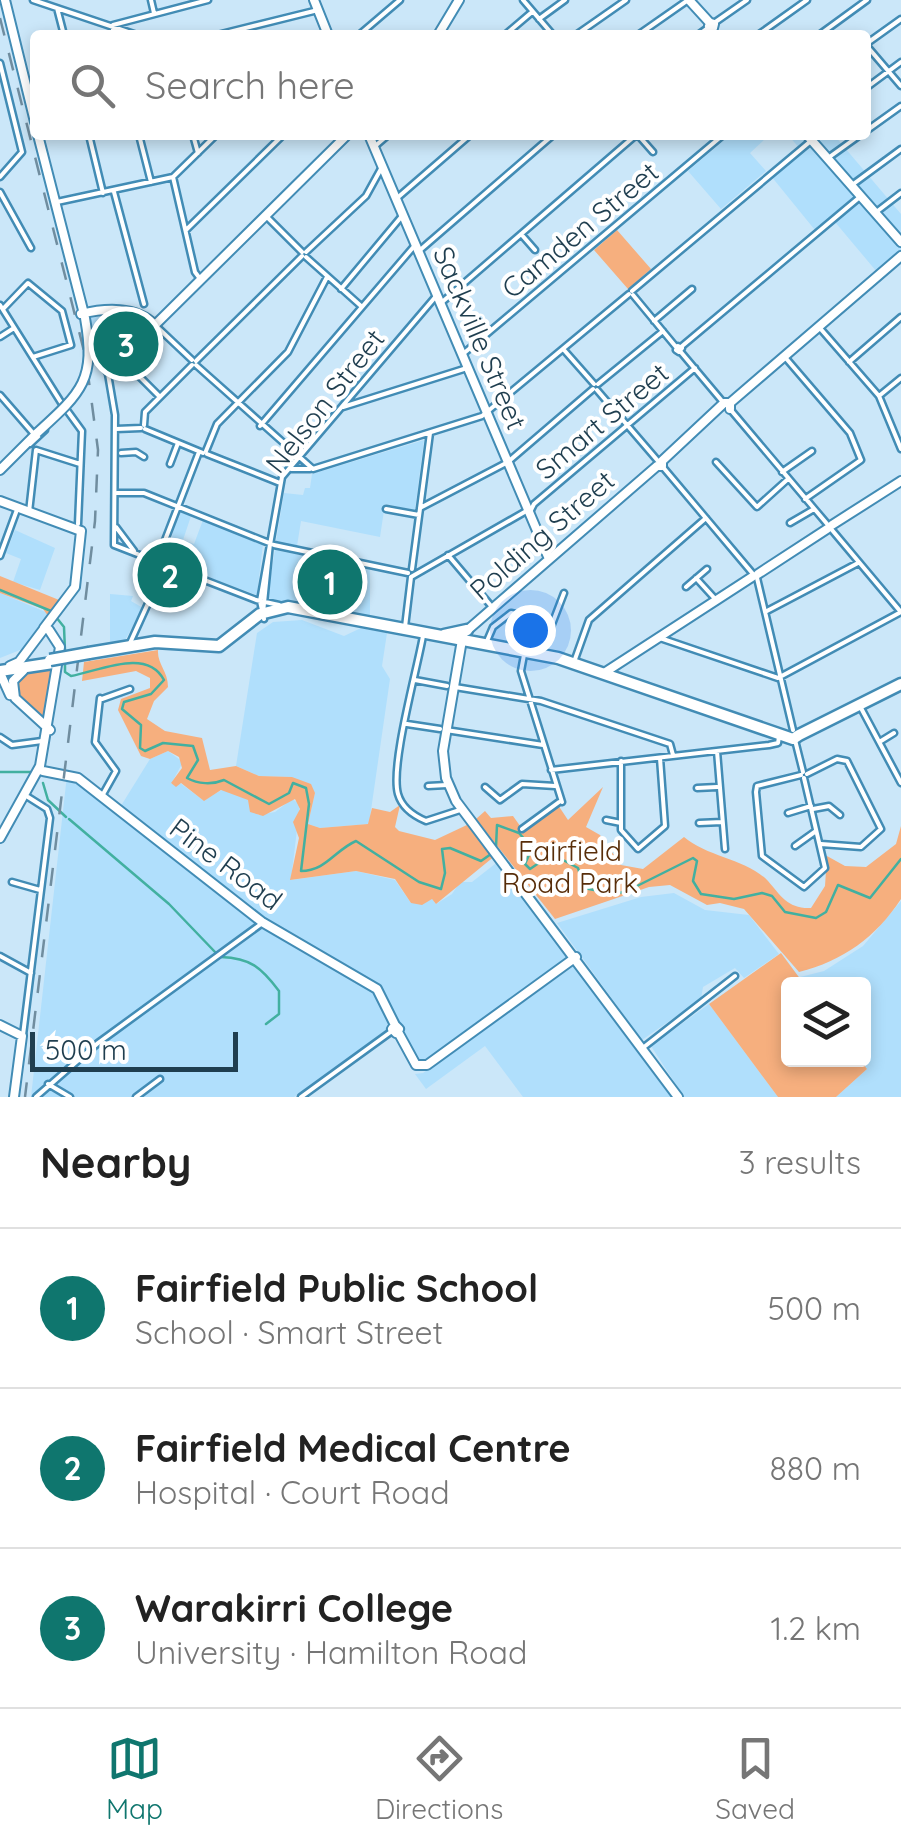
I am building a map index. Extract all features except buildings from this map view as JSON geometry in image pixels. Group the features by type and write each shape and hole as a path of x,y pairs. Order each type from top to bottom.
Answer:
{"main road":[{"path":"5,0 30,102"},
{"path":"441,30 458,0"},
{"path":"688,0 713,27"},
{"path":"316,5 326,30"},
{"path":"0,468 70,398 84,377 87,352 82,314 59,206 39,140"},
{"path":"82,314 130,312 156,324 342,140"},
{"name":"Sackville Street","path":"372,140 549,559"},
{"path":"811,140 901,242"},
{"name":"Polding Street","path":"448,784 443,730 458,661 455,641 901,256"},
{"path":"0,468 35,433"},
{"path":"612,672 901,481"},
{"path":"0,501 78,528 76,586 36,644 34,657 54,660"},
{"path":"88,655 148,643 219,646 262,610 288,607 612,672 789,736 861,706 901,684"},
{"path":"2,670 158,647 222,649 262,610 362,623"},
{"path":"26,797 40,766 48,731 59,641 47,629"},
{"path":"2,670 20,661 47,629"},
{"path":"413,634 454,635 467,630"},
{"path":"1,835 44,771 54,660 50,638 36,644"},
{"path":"48,731 15,698 12,685 19,673 54,660"},
{"path":"2,670 36,666"},
{"path":"2,670 17,707 36,726 48,731"},
{"path":"31,716 41,720 49,714"},
{"name":"Pine Road","path":"44,771 76,777 262,922 377,989 416,1064 427,1065 576,957"},
{"path":"448,784 462,809 678,1097"},
{"path":"0,1025 22,1036 14,1097"}],"street":[{"path":"33,0 121,30"},
{"path":"50,6 58,0"},
{"path":"151,0 154,13"},
{"path":"112,27 208,0"},
{"path":"365,30 400,0"},
{"path":"522,0 548,30"},
{"path":"538,19 565,0"},
{"path":"583,30 626,0"},
{"path":"645,30 688,0"},
{"path":"713,27 746,0"},
{"path":"765,30 807,0"},
{"path":"826,30 867,0"},
{"path":"234,30 316,5"},
{"path":"57,8 63,30"},
{"path":"511,30 532,12"},
{"path":"871,41 901,19"},
{"path":"871,51 901,86"},
{"path":"871,84 901,62"},
{"path":"0,64 21,145 18,160 0,176"},
{"path":"871,127 901,106"},
{"path":"89,140 104,194"},
{"path":"140,140 152,182"},
{"path":"194,140 198,153"},
{"path":"59,206 172,177 211,140"},
{"path":"186,230 278,140"},
{"path":"374,147 382,140"},
{"path":"396,199 464,140"},
{"path":"260,426 361,306 417,248 548,140"},
{"name":"Nelson Street","path":"262,610 280,483 298,458 439,299 632,140"},
{"path":"642,140 653,152"},
{"name":"Camden Street","path":"462,355 717,140"},
{"path":"289,470 297,466 310,469 428,435 487,413 807,140"},
{"path":"828,158 853,140"},
{"path":"851,185 901,149"},
{"path":"143,427 144,413 366,196 382,166"},
{"path":"172,177 202,280"},
{"path":"0,192 31,248"},
{"path":"114,192 144,304"},
{"path":"875,213 901,193"},
{"path":"679,348 861,196"},
{"path":"340,288 403,215"},
{"path":"266,216 361,306"},
{"path":"521,234 535,250"},
{"path":"124,646 139,629 178,506 217,424 288,352 327,276"},
{"path":"33,357 71,345 62,311 28,283 1,307 65,408 81,426 78,528"},
{"path":"654,321 692,289"},
{"path":"631,293 901,612 780,677 660,638"},
{"path":"849,362 901,317"},
{"path":"108,370 156,324 236,405 310,469"},
{"path":"819,327 879,396 901,449"},
{"path":"0,338 14,328"},
{"path":"386,509 420,512 508,462 663,331"},
{"path":"90,339 108,370 116,429 115,543"},
{"path":"564,349 755,576 780,677 789,736 804,775 825,868 815,880 800,886 762,856 758,786 804,775 843,756 881,829 862,847 821,844"},
{"path":"784,356 850,433 861,460 805,499"},
{"path":"122,358 160,397"},
{"path":"341,407 468,368"},
{"name":"Smart Street","path":"412,573 529,508 695,368"},
{"path":"879,396 901,378"},
{"path":"0,395 35,433"},
{"path":"25,445 65,408"},
{"path":"116,429 143,427 280,483"},
{"path":"428,435 412,573 414,680 397,784 403,804 430,822 462,809"},
{"path":"170,464 178,443"},
{"path":"29,512 36,450 81,464"},
{"path":"782,472 812,451"},
{"path":"121,453 136,452 144,457"},
{"path":"716,462 757,507 788,479"},
{"path":"117,493 144,493 270,543 412,573"},
{"path":"0,556 18,508"},
{"path":"790,523 814,509"},
{"path":"574,663 593,615 706,518"},
{"path":"114,523 122,539 138,554"},
{"path":"115,543 122,539"},
{"path":"115,543 262,610"},
{"path":"448,555 492,608"},
{"path":"765,612 859,563"},
{"path":"686,586 707,569"},
{"path":"696,578 716,601"},
{"path":"541,655 564,592"},
{"path":"486,646 493,626 506,614 552,620"},
{"path":"139,629 148,643"},
{"path":"522,829 561,802 521,671 524,652"},
{"path":"414,680 530,700 670,744 673,756"},
{"path":"102,796 116,770 95,742 100,699 130,689"},
{"path":"861,706 898,770 901,783"},
{"path":"407,724 543,746"},
{"path":"0,738 12,746 32,742 48,731"},
{"path":"879,742 894,733"},
{"path":"551,770 717,751 789,736"},
{"path":"717,751 725,848"},
{"path":"621,761 624,837 638,849 663,830 660,757"},
{"path":"428,786 448,784"},
{"path":"485,787 500,800 522,784 555,786"},
{"path":"697,788 720,786"},
{"path":"22,1036 50,813 26,797"},
{"path":"788,814 828,806 840,815"},
{"path":"606,820 622,823"},
{"path":"700,823 722,822"},
{"path":"796,846 816,831"},
{"path":"12,882 41,890"},
{"path":"36,1097 262,922"},
{"path":"0,956 31,974"},
{"path":"642,1048 735,976"},
{"path":"301,1097 395,1029"},
{"path":"136,1097 160,1079"},
{"path":"48,1084 70,1097"}],"shaded area":[{"path":"724,140 764,140 750,153 766,171 721,209 688,171"},
{"path":"792,140 838,140 901,214 901,251 877,272 835,222 819,235 771,176 801,150"},
{"path":"114,312 142,318 145,329 108,364 89,317"},
{"path":"424,440 415,510 385,504 380,537 301,521 297,546 276,541 284,493 303,495 305,488 310,488 312,474"},
{"path":"179,511 191,516 183,540 194,544 203,520 263,544 257,595 165,561"},
{"path":"15,530 55,548 40,590 13,582 21,559 6,553"},
{"path":"275,550 370,569 370,621 366,615 345,611 340,614 267,598"},
{"path":"0,593 48,613 25,648 0,658"},
{"path":"110,594 133,596 131,601 143,608 124,642 110,643"},
{"path":"302,620 344,636 361,628 387,633 382,666 390,679 369,824 320,828 308,824 315,793 292,777 259,776 236,766 257,633 273,622"},
{"path":"168,751 183,762 171,784 180,783 203,800 222,790 231,791 248,800 258,815 275,812 292,799 300,804 291,880 356,871 395,880 411,903 432,899 436,904 452,894 460,882 472,882 500,860 568,957 426,1061 417,1059 399,1022 294,1097 31,1097 67,775 119,809 150,759"},
{"path":"674,893 705,910 749,915 779,954 744,978 735,968 703,987 701,999 642,1040 557,923 641,897"},
{"path":"901,901 901,1097 836,1097 865,1067 871,1067 871,977 800,977 824,971 863,946"},
{"path":"574,966 674,1097 523,1097 485,1046 426,1089 415,1074 423,1073"},
{"path":"709,1004 778,1097 684,1097 651,1046"}],"green space":[{"path":"617,230 651,269 628,289 594,250"},
{"path":"0,576 64,602 51,620 43,609 0,593"},
{"path":"158,650 168,687 154,701 147,719 165,731 202,738 210,770 236,766 259,776 292,777 311,784 315,793 308,824 320,828 368,824 372,808 390,812 400,805 395,827 399,831 435,840 469,824 496,855 436,904 432,899 422,905 411,903 395,879 356,871 290,880 299,838 293,822 300,809 295,799 263,816 250,812 248,800 221,790 204,801 181,783 176,787 171,783 182,768 179,757 168,751 150,759 141,756 118,710 121,699 150,688 150,678 136,671 82,681 84,662"},
{"path":"52,666 46,714 39,718 15,695 16,678"},
{"name":"Fairfield Road Park","path":"603,787 586,827 600,835 621,865 643,869 684,837 759,874 786,900 803,908 811,908 825,886 827,856 845,866 866,867 896,844 901,826 901,899 881,925 857,946 799,972 744,909 720,903 707,905 670,885 649,887 555,919 476,819 485,811 491,818 513,816 523,830 558,805 568,820"},
{"path":"781,953 799,977 781,977 781,1067 867,1069 836,1097 778,1097 709,1004"}],"waterway":[{"path":"0,590 51,611"},
{"path":"56,617 64,627 65,651"},
{"path":"65,659 65,672 71,676 134,663 156,670 164,680 151,694 124,702 122,709 141,725 140,748 145,751 163,743 193,746 198,760 187,778 205,783 224,780 269,804 289,793 293,783 306,788 309,804 301,871 317,868 356,841 419,882 441,889 445,873 442,849 450,848 481,861 491,854"},
{"path":"0,772 31,772"},
{"path":"43,783 48,800 66,817"},
{"path":"69,819 169,904 216,953"},
{"path":"496,847 497,825 519,833 532,848 525,864 530,869 552,854 578,868 584,888 614,894 693,858 697,861 693,881 701,894 734,899 762,893 772,896 785,912 816,918 826,912 838,885 870,898 901,859"},
{"path":"221,957 254,965 279,991 279,1014 266,1024"}],"railway":[{"path":"0,18 30,137"},
{"path":"25,1097 95,521 98,450 86,359 31,140"}],"place":[{"name":"Warakirri College","path":"126,344"},
{"name":"Fairfield Medical Centre","path":"170,575"},
{"name":"Fairfield Public School","path":"330,582"}]}
